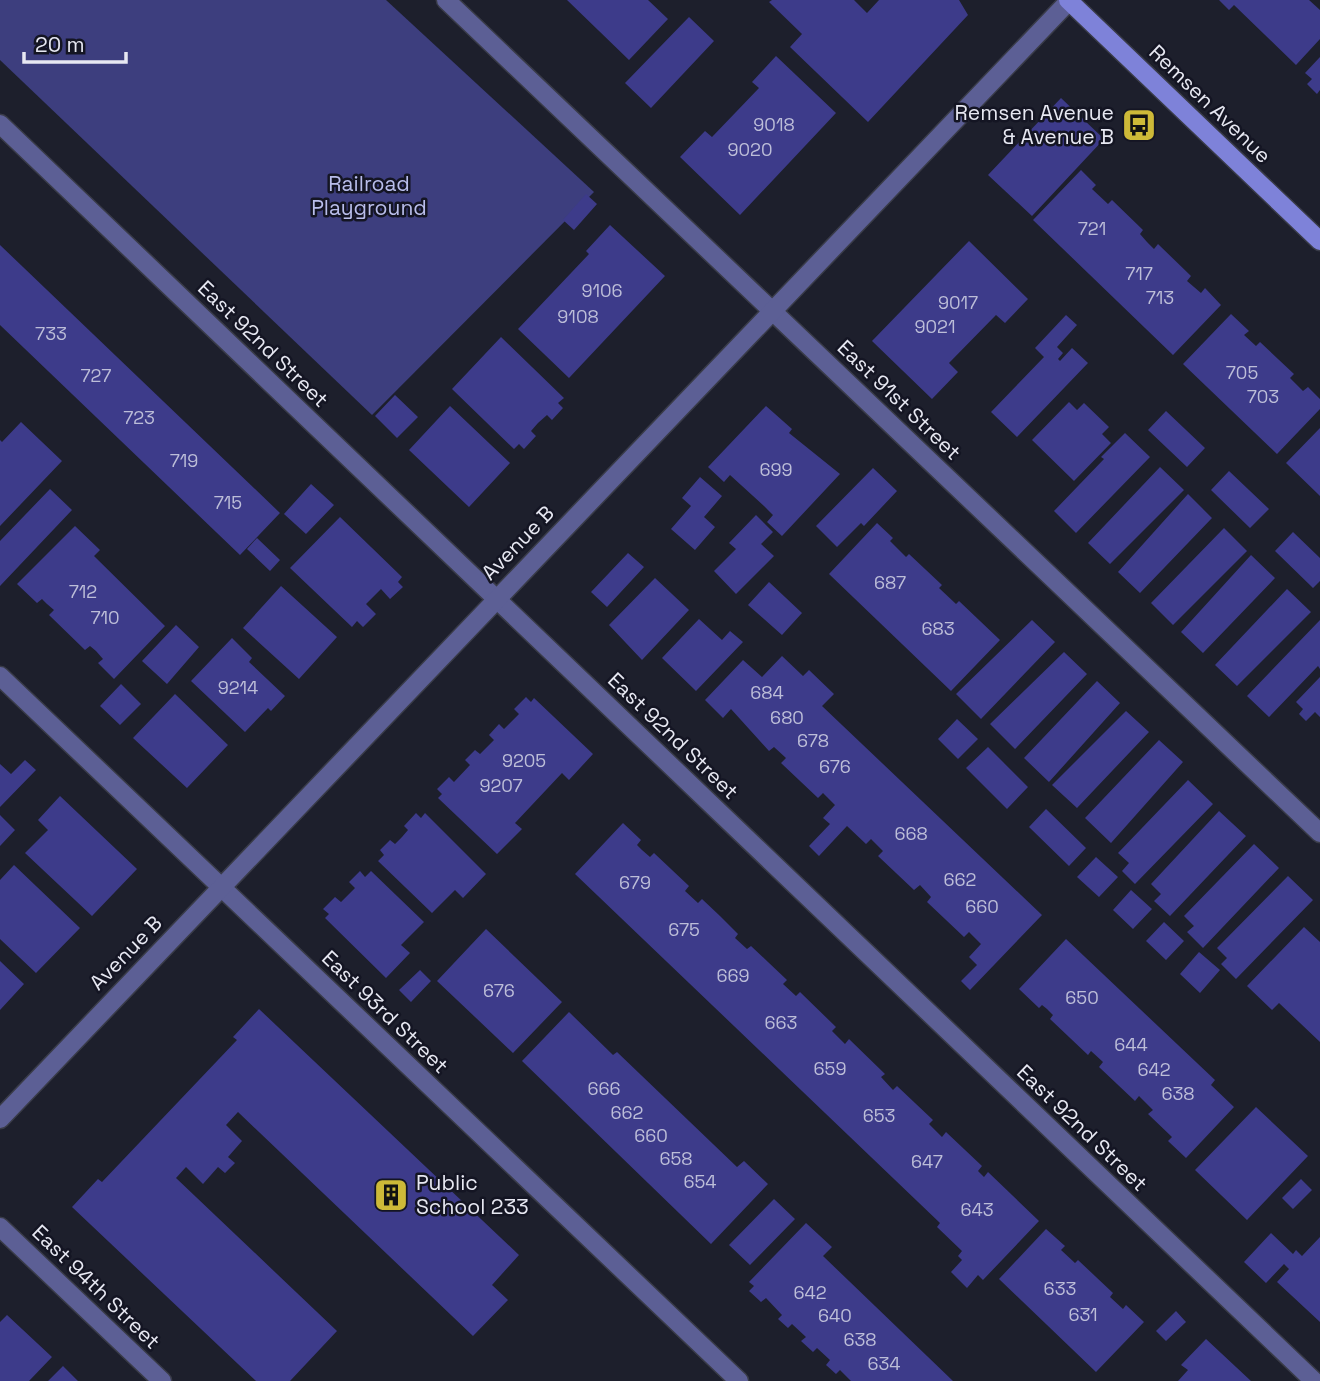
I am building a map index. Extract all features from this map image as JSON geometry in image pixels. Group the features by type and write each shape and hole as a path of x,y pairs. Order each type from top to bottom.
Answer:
{"main road":[{"name":"Remsen Avenue","path":"1069,0 1320,241"}],"street":[{"name":"East 91st Street","path":"446,0 1320,833"},
{"name":"Avenue B","path":"0,1118 1069,0"},
{"name":"East 92nd Street","path":"0,124 1314,1381"},
{"name":"East 93rd Street","path":"0,676 739,1381"},
{"name":"East 94th Street","path":"0,1227 162,1381"}],"green space":[{"name":"Railroad Playground","path":"0,0 386,0 594,192 372,415 0,60"}],"building":[{"path":"567,0 648,0 668,19 629,60"},
{"path":"854,0 867,13 879,0 959,0 968,15 868,122 790,47 802,34 769,2"},
{"path":"1219,0 1309,0 1320,10 1320,39 1296,65 1234,5 1229,10"},
{"path":"689,17 714,41 651,108 625,83"},
{"path":"776,56 836,113 740,215 680,157 705,131 712,137 759,88 752,82"},
{"path":"1320,57 1320,90 1317,94 1307,84 1312,79 1305,73"},
{"path":"1061,98 1104,139 1032,216 988,175"},
{"path":"1081,170 1096,185 1092,189 1108,204 1112,200 1143,230 1140,234 1154,249 1158,244 1191,276 1187,281 1201,293 1205,288 1221,305 1173,355 1033,220"},
{"path":"586,194 597,204 574,230 563,220"},
{"path":"610,225 665,276 569,378 518,329 589,254 586,251"},
{"path":"969,241 1028,299 1005,323 996,315 949,363 958,372 932,399 872,341"},
{"path":"0,245 280,513 240,555 0,325"},
{"path":"1231,314 1249,331 1244,335 1256,346 1260,342 1294,374 1290,378 1303,391 1308,387 1320,399 1320,409 1277,454 1183,364"},
{"path":"1066,315 1077,325 1057,347 1063,353 1058,359 1060,361 1072,348 1088,363 1017,437 991,412 1044,357 1035,348"},
{"path":"501,337 564,398 558,403 563,408 552,420 547,415 531,431 536,436 524,449 519,444 514,449 452,389"},
{"path":"395,395 418,417 397,438 375,416"},
{"path":"1069,402 1077,410 1084,403 1109,427 1102,434 1111,443 1074,481 1032,440"},
{"path":"450,406 510,463 469,507 409,450"},
{"path":"766,406 792,429 789,433 840,474 782,536 767,522 773,515 764,506 730,475 724,482 708,467"},
{"path":"1166,411 1205,448 1187,467 1148,430"},
{"path":"21,422 62,461 0,526 0,440 2,442"},
{"path":"1320,428 1320,496 1286,463"},
{"path":"1125,433 1150,457 1076,533 1054,511"},
{"path":"1160,467 1184,490 1110,564 1088,543"},
{"path":"873,468 897,491 864,526 861,523 837,547 816,526"},
{"path":"1229,471 1269,509 1250,528 1211,490"},
{"path":"700,477 722,496 704,517 715,527 695,550 671,529 691,506 682,498"},
{"path":"311,484 334,505 306,534 284,514"},
{"path":"50,489 72,510 0,586 0,541"},
{"path":"1188,494 1212,518 1140,593 1118,572"},
{"path":"756,515 773,532 761,544 774,556 736,594 714,571 736,549 729,543"},
{"path":"340,517 402,577 398,582 403,587 390,599 381,589 366,604 376,614 363,627 357,621 352,627 290,568"},
{"path":"877,523 893,538 890,541 906,557 909,554 942,585 939,588 956,604 959,601 1000,640 951,691 829,574"},
{"path":"75,526 100,550 94,556 165,626 114,679 98,663 103,659 96,651 90,646 85,650 49,615 54,610 42,599 37,603 17,584"},
{"path":"1224,528 1247,551 1173,625 1151,603"},
{"path":"1293,532 1320,558 1320,581 1313,588 1275,551"},
{"path":"257,538 280,560 270,571 247,549"},
{"path":"628,553 644,567 607,607 591,592"},
{"path":"1251,555 1275,578 1203,653 1181,632"},
{"path":"655,578 689,610 642,660 609,625"},
{"path":"769,582 802,613 782,635 748,605"},
{"path":"281,586 337,637 299,679 243,628"},
{"path":"1287,589 1311,612 1237,686 1215,665"},
{"path":"699,619 722,640 730,631 743,642 696,691 662,658"},
{"path":"1032,620 1055,642 981,719 956,694"},
{"path":"1320,620 1320,669 1318,666 1269,717 1247,696"},
{"path":"176,625 199,647 167,684 142,661"},
{"path":"232,638 252,658 249,662 285,696 271,711 268,708 245,732 191,681"},
{"path":"1064,652 1087,674 1015,749 990,724"},
{"path":"782,656 803,676 809,670 834,694 822,706 1042,915 970,990 961,981 977,965 969,957 981,944 969,932 964,937 927,902 931,897 920,885 914,890 878,856 883,851 871,839 866,844 847,826 819,856 809,846 830,824 823,818 835,805 823,793 818,798 781,763 786,758 774,747 769,751 731,709 723,718 705,700 743,660 762,677"},
{"path":"1320,677 1320,717 1315,712 1306,721 1299,714 1303,709 1296,702"},
{"path":"1097,681 1120,703 1049,782 1024,758"},
{"path":"121,684 141,704 120,725 100,706"},
{"path":"175,694 228,745 187,788 133,738"},
{"path":"526,697 531,702 534,698 593,754 569,780 562,773 515,823 522,829 497,854 438,798 442,794 437,789 449,777 454,782 470,765 465,760 475,750 480,754 494,740 489,735 499,724 504,729 519,714 514,709"},
{"path":"1126,711 1149,732 1077,808 1052,785"},
{"path":"957,719 978,739 958,759 938,739"},
{"path":"1159,740 1183,762 1111,843 1085,818"},
{"path":"988,747 1028,787 1007,809 966,768"},
{"path":"25,760 36,770 0,807 0,764 11,774"},
{"path":"1188,780 1213,804 1135,884 1122,871 1129,863 1118,853"},
{"path":"60,796 137,869 92,916 25,853 48,830 38,820"},
{"path":"1046,809 1086,848 1069,866 1029,827"},
{"path":"1219,811 1246,836 1170,916 1154,901 1161,894 1151,884"},
{"path":"416,813 421,818 425,813 486,874 463,898 455,890 432,913 378,861 384,855 380,850 390,840 395,844 402,837 408,830 404,826"},
{"path":"0,815 15,830 0,846"},
{"path":"623,823 641,840 637,845 642,850 650,857 654,853 689,886 685,891 698,903 702,899 738,934 735,938 747,949 751,946 787,980 783,984 796,996 800,992 836,1027 832,1031 845,1044 849,1039 885,1074 881,1077 893,1090 897,1086 933,1120 929,1124 942,1137 946,1132 982,1166 978,1171 984,1177 988,1172 1039,1221 983,1280 978,1275 967,1288 951,1272 962,1260 958,1256 962,1251 937,1227 940,1223 575,874"},
{"path":"1254,844 1279,868 1203,948 1187,932 1194,926 1184,916"},
{"path":"1096,857 1118,877 1099,897 1077,877"},
{"path":"14,865 80,928 36,973 0,939 0,880"},
{"path":"360,871 365,877 371,871 424,922 401,945 410,953 386,978 325,918 329,914 323,909 335,897 341,902 355,888 349,882"},
{"path":"1288,876 1313,900 1236,979 1221,964 1227,958 1217,948"},
{"path":"1131,890 1152,909 1133,929 1113,910"},
{"path":"1164,922 1184,941 1166,960 1146,941"},
{"path":"1304,927 1320,942 1320,1042 1279,1003 1272,1010 1247,986"},
{"path":"486,929 562,1002 513,1053 437,981"},
{"path":"1066,939 1215,1080 1211,1085 1234,1107 1186,1158 1168,1141 1172,1137 1148,1114 1153,1110 1139,1096 1135,1101 1099,1067 1103,1062 1091,1051 1088,1055 1050,1019 1053,1015 1047,1009 1042,1005 1039,1008 1019,989"},
{"path":"1199,952 1220,970 1200,993 1180,974"},
{"path":"0,961 24,984 0,1010"},
{"path":"420,970 431,981 411,1002 399,990"},
{"name":"Public School 233","path":"259,1009 519,1255 492,1285 508,1300 473,1336 238,1112 226,1125 242,1141 228,1157 235,1163 225,1173 218,1167 203,1184 186,1167 176,1178 337,1331 290,1381 256,1381 72,1207 98,1179 102,1182 237,1040 233,1037"},
{"path":"569,1012 613,1055 617,1052 737,1167 744,1161 768,1184 711,1244 522,1061"},
{"path":"1256,1107 1308,1156 1247,1220 1195,1170"},
{"path":"1301,1179 1312,1190 1293,1209 1282,1198"},
{"path":"774,1199 795,1219 750,1265 729,1245"},
{"path":"806,1223 832,1247 823,1256 953,1381 851,1381 840,1370 836,1374 826,1365 830,1360 817,1348 813,1352 801,1341 806,1337 792,1324 788,1328 778,1319 782,1315 766,1298 761,1302 749,1291 754,1286 749,1282"},
{"path":"1046,1229 1065,1246 1061,1250 1075,1263 1078,1260 1113,1293 1110,1297 1123,1309 1126,1305 1144,1322 1096,1372 999,1279"},
{"path":"1271,1233 1293,1254 1296,1250 1302,1256 1320,1237 1320,1322 1277,1282 1289,1269 1284,1264 1266,1283 1244,1262"},
{"path":"1176,1311 1186,1322 1166,1341 1156,1331"},
{"path":"7,1315 52,1357 29,1381 0,1381 0,1322"},
{"path":"1206,1339 1251,1381 1178,1381 1188,1370 1181,1365"},
{"path":"63,1366 78,1381 48,1381"}],"place":[{"name":"Remsen Avenue & Avenue B","path":"1139,125"},
{"name":"Public School 233","path":"391,1195"}]}
